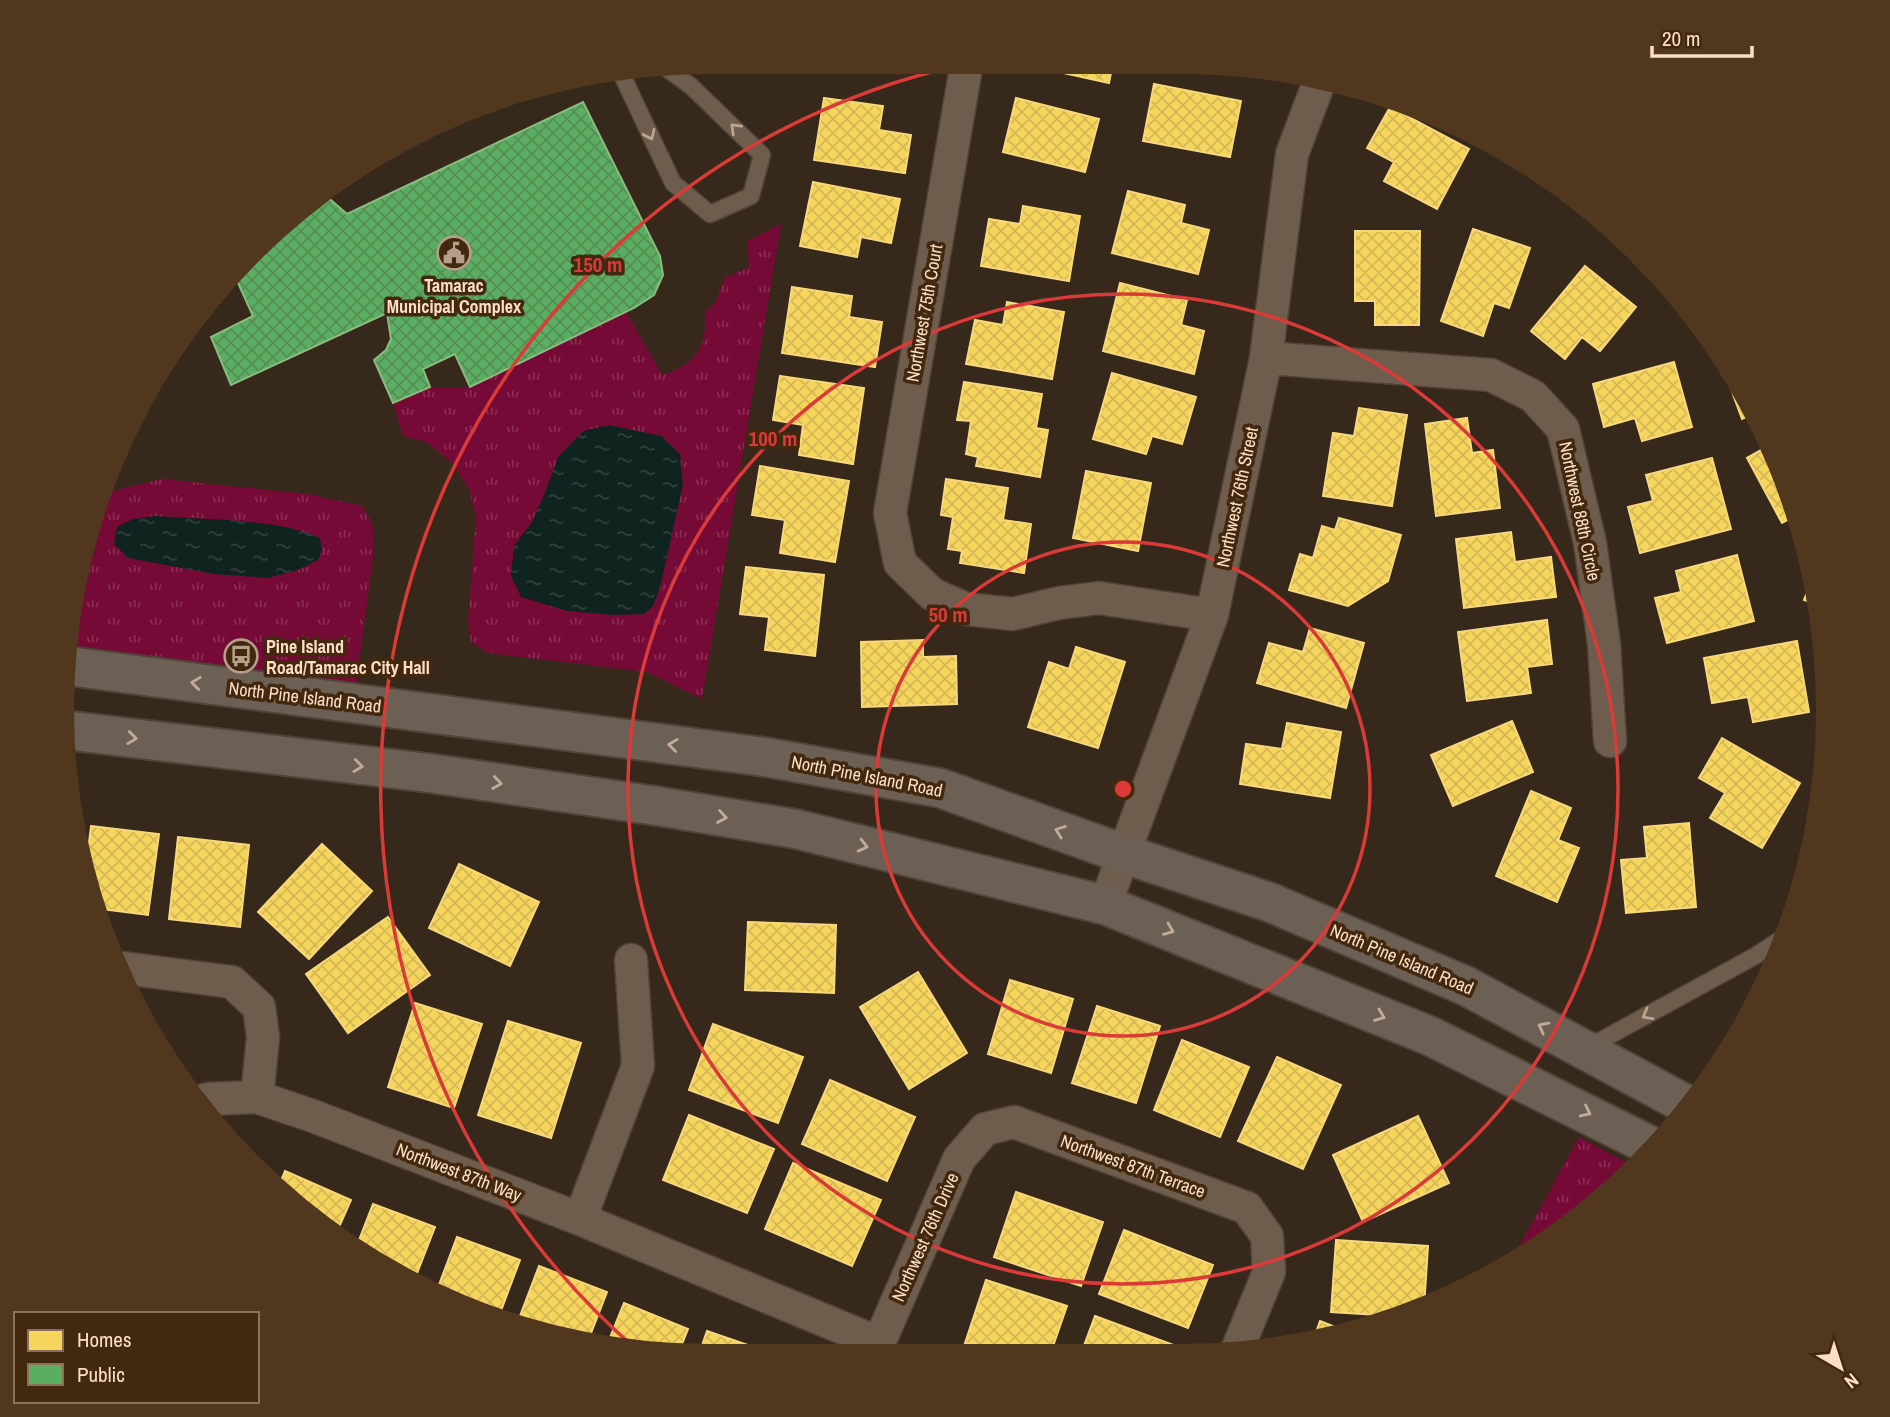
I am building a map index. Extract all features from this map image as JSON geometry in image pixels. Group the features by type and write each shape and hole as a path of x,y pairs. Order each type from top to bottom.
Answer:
{"main road":[{"name":"North Pine Island Road","path":"75,667 765,757 940,788 1124,854 1269,902 1466,986 1680,1101"},
{"path":"75,731 429,773 796,829 1105,905 1430,1036 1645,1143"}],"street":[{"name":"Northwest 75th Court","path":"965,74 890,513 900,563 932,594 966,609 1013,614 1059,603 1099,598 1212,615"},
{"name":"Northwest 76th Street","path":"1105,905 1212,615 1266,358 1292,154 1317,89"},
{"name":"Northwest 88th Circle","path":"1266,358 1491,375 1533,396 1563,429 1590,543 1604,644 1610,741"},
{"path":"580,1219 638,1066 631,961"},
{"path":"130,969 232,982 259,1007 263,1038 257,1097 208,1099"},
{"name":"Northwest 87th Way","path":"257,1097 580,1219 870,1344"},
{"name":"Northwest 87th Terrace","path":"985,1129 1014,1122 1247,1208 1267,1236 1269,1272 1241,1340"},
{"name":"Northwest 76th Drive","path":"881,1344 959,1159 985,1129"}],"lane":[{"path":"624,79 673,183 710,214 751,196 762,155 692,87 675,75"},
{"path":"1584,1049 1770,946"}],"green space":[{"path":"781,224 702,699 647,672 488,653 471,642 468,622 476,517 469,489 452,463 426,442 403,436 393,404 430,387 470,387 626,312 662,375 674,371 697,353 704,335 705,312 716,301 725,277 749,268 747,241"},
{"path":"162,479 308,494 362,506 373,526 374,549 355,694 76,656 86,585 95,544 112,491"},
{"path":"1579,1137 1626,1163 1568,1212 1520,1245"}],"water":[{"path":"609,425 661,436 680,454 683,485 660,588 653,606 644,614 615,615 567,611 521,597 511,576 514,546 532,522 558,457 583,431"},
{"path":"154,516 240,521 285,527 320,538 322,550 318,560 298,570 268,578 214,574 128,558 114,544 117,527 133,519"}],"building: Homes":[{"path":"1068,74 1111,74 1109,83"},
{"path":"1154,84 1241,101 1230,157 1143,141"},
{"path":"824,98 883,106 879,130 911,135 905,173 814,160"},
{"path":"1016,98 1099,119 1085,172 1003,152"},
{"path":"1389,108 1469,149 1437,209 1384,181 1394,162 1367,148"},
{"path":"813,182 900,199 891,243 861,237 857,257 800,246"},
{"path":"1128,191 1185,205 1181,223 1209,230 1198,274 1112,253"},
{"path":"1023,206 1080,216 1069,281 981,266 989,219 1020,224"},
{"path":"1473,229 1530,248 1509,308 1494,303 1483,336 1441,321"},
{"path":"1355,231 1420,231 1419,325 1375,325 1375,301 1355,301"},
{"path":"1585,266 1636,307 1600,351 1582,337 1565,359 1531,331"},
{"path":"1120,283 1187,300 1181,325 1204,331 1194,374 1103,351"},
{"path":"792,287 852,296 849,317 882,322 875,367 782,353"},
{"path":"1007,302 1064,312 1052,379 966,364 975,320 1003,325"},
{"path":"1674,362 1692,427 1642,441 1635,418 1604,427 1593,384"},
{"path":"1112,373 1196,397 1182,444 1152,436 1146,454 1093,439"},
{"path":"780,376 864,388 853,464 799,455 803,425 773,420"},
{"path":"964,382 1042,394 1036,428 1048,430 1040,477 976,466 978,457 966,454 971,421 957,420"},
{"path":"1733,395 1745,418 1742,419"},
{"path":"1359,408 1407,415 1392,506 1323,496 1333,433 1354,436"},
{"path":"1467,418 1472,453 1493,450 1500,508 1436,516 1425,424"},
{"path":"1761,450 1788,520 1782,523 1747,458"},
{"path":"1712,458 1731,529 1640,553 1628,507 1653,501 1646,475"},
{"path":"760,466 849,481 835,562 780,553 785,520 752,515"},
{"path":"1086,471 1151,483 1138,551 1073,538"},
{"path":"946,479 1008,488 1003,520 1031,524 1024,573 960,563 962,551 948,549 953,517 941,515"},
{"path":"1339,518 1401,535 1388,581 1348,606 1289,590 1300,554 1313,558 1322,526 1335,530"},
{"path":"1511,532 1515,562 1551,557 1556,597 1464,608 1456,539"},
{"path":"1737,555 1754,621 1667,643 1655,598 1681,592 1676,571"},
{"path":"746,567 824,575 815,656 765,650 769,617 740,614"},
{"path":"1547,620 1552,664 1527,667 1531,693 1467,701 1458,632"},
{"path":"1310,628 1364,643 1346,708 1257,683 1269,643 1303,652"},
{"path":"923,640 923,657 956,656 957,704 862,707 861,642"},
{"path":"1797,641 1809,712 1753,722 1748,697 1712,703 1704,658"},
{"path":"1076,647 1125,662 1098,748 1028,727 1049,662 1069,669"},
{"path":"1512,721 1533,772 1453,806 1431,755"},
{"path":"1287,723 1341,732 1330,798 1240,784 1246,744 1282,749"},
{"path":"1722,738 1800,783 1762,848 1710,818 1725,793 1699,778"},
{"path":"1531,791 1571,808 1558,840 1579,848 1557,902 1496,876"},
{"path":"1689,823 1696,907 1626,913 1621,860 1647,858 1644,827"},
{"path":"91,826 159,834 148,915 106,910 89,844"},
{"path":"178,837 249,845 240,927 169,919"},
{"path":"322,844 372,891 309,959 258,912"},
{"path":"459,864 539,902 510,966 429,928"},
{"path":"388,917 430,975 348,1033 306,974"},
{"path":"748,922 836,925 834,993 745,990"},
{"path":"918,972 967,1053 909,1089 860,1007"},
{"path":"1010,980 1073,999 1051,1073 988,1054"},
{"path":"415,1003 482,1024 454,1108 388,1087"},
{"path":"1097,1006 1160,1026 1136,1103 1072,1083"},
{"path":"508,1021 581,1043 551,1138 478,1115"},
{"path":"713,1024 803,1057 778,1123 689,1090"},
{"path":"1182,1040 1249,1067 1220,1137 1154,1110"},
{"path":"1277,1057 1341,1085 1303,1169 1238,1141"},
{"path":"830,1080 915,1117 887,1181 802,1144"},
{"path":"689,1115 774,1149 747,1213 663,1180"},
{"path":"1418,1116 1449,1183 1363,1222 1333,1155"},
{"path":"793,1163 881,1200 852,1266 765,1229"},
{"path":"285,1171 351,1200 340,1225 322,1212 282,1179"},
{"path":"1016,1192 1103,1222 1081,1286 994,1257"},
{"path":"373,1204 435,1227 417,1272 360,1238"},
{"path":"1124,1230 1213,1265 1188,1328 1099,1294"},
{"path":"457,1237 520,1260 502,1309 440,1283"},
{"path":"1336,1240 1428,1246 1425,1295 1371,1315 1331,1312"},
{"path":"539,1266 607,1292 591,1332 520,1315"},
{"path":"986,1280 1067,1306 1054,1344 965,1343"},
{"path":"624,1303 688,1329 682,1343 611,1335"},
{"path":"1095,1316 1171,1344 1085,1344"},
{"path":"1320,1321 1331,1325 1317,1328"},
{"path":"707,1331 745,1344 708,1344 703,1344"}],"building: Public":[{"name":"Tamarac Municipal Complex","path":"583,102 660,256 663,275 654,295 634,308 470,387 455,354 423,369 430,387 393,403 374,360 386,350 391,339 387,313 231,385 211,337 253,316 238,282 290,231 330,199 347,214"}],"place":[{"name":"Tamarac Municipal Complex","path":"454,253"},
{"name":"Pine Island Road/Tamarac City Hall","path":"241,656"}]}
